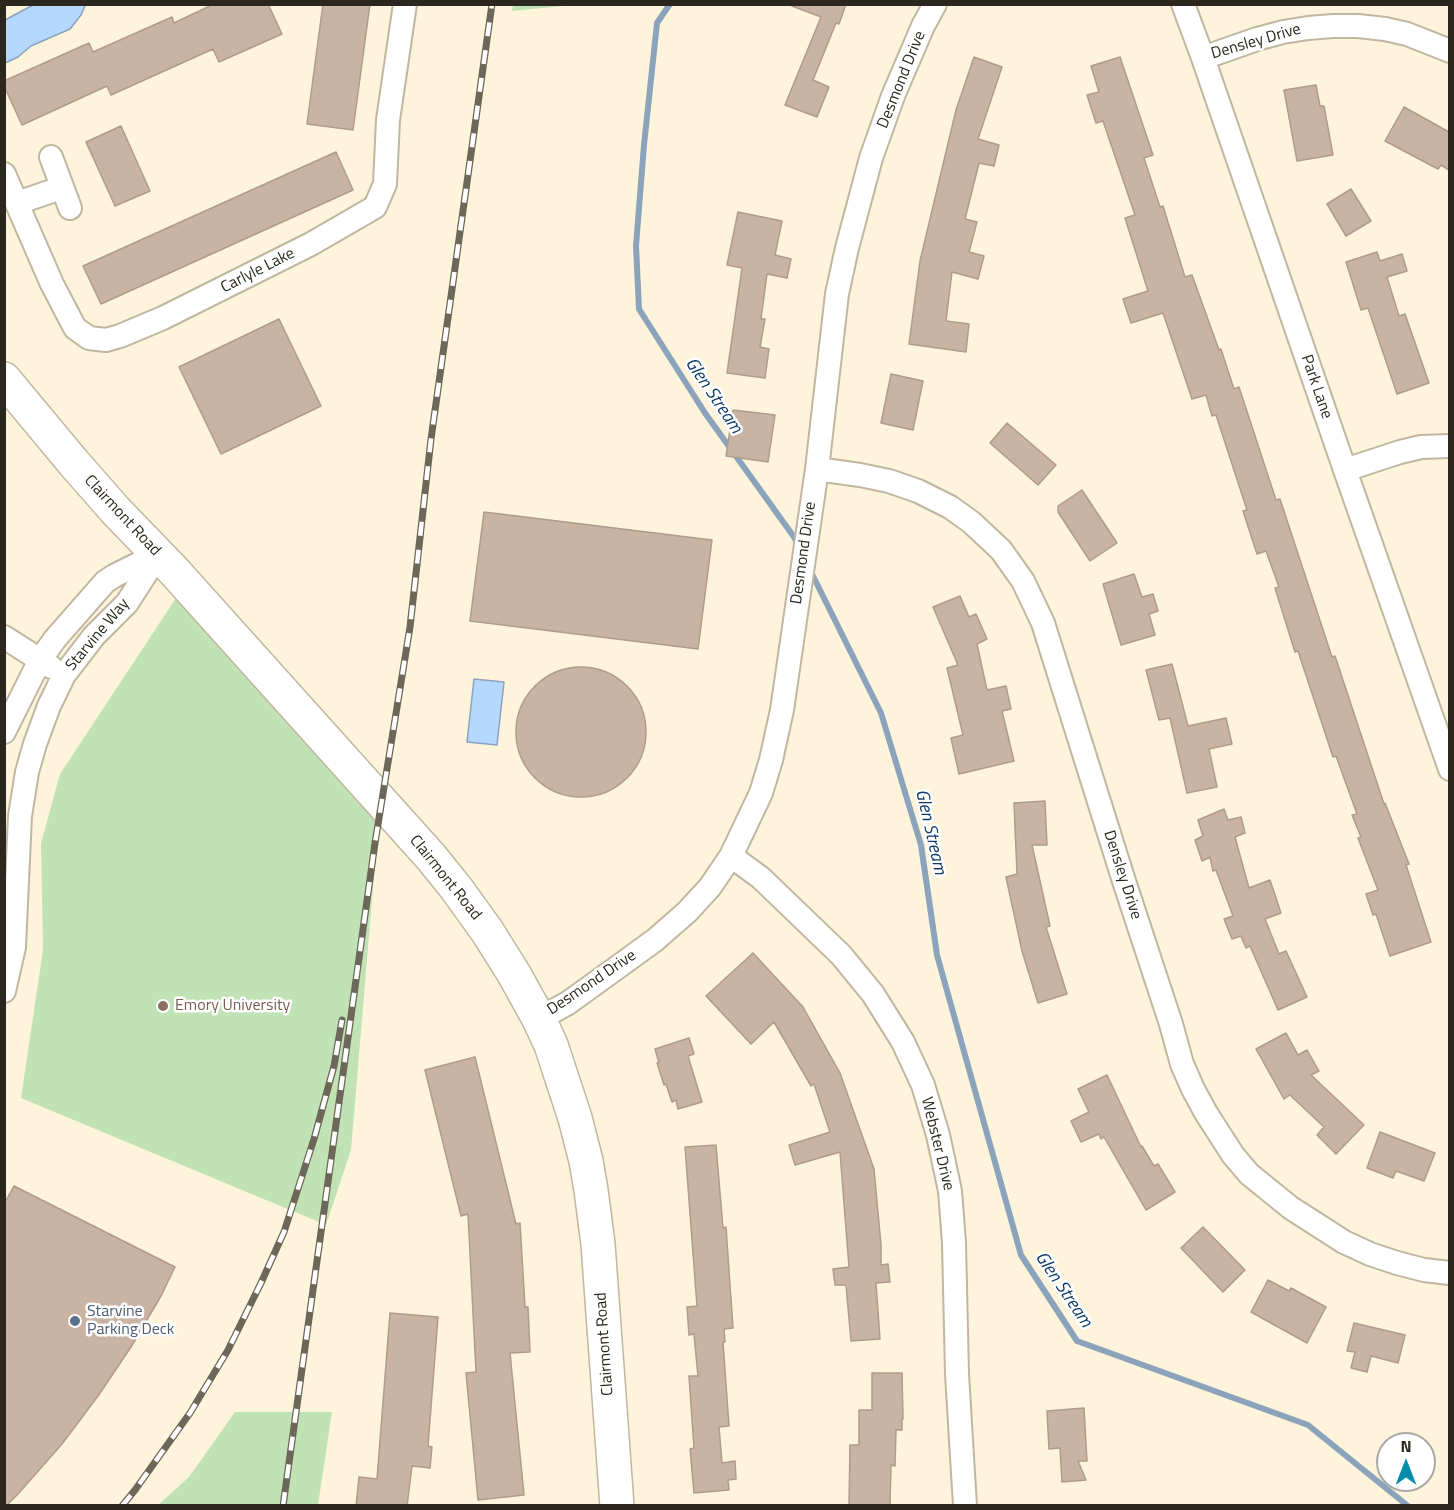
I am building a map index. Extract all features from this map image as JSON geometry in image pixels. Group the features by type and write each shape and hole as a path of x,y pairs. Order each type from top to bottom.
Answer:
{"main road":[{"name":"Clairmont Road","path":"4,379 129,525 185,583 444,873 487,931 539,1019 560,1072 586,1161 598,1244 616,1506"}],"street":[{"name":"Carlyle Lake","path":"4,174 52,284 75,328 89,338 106,340 163,318 310,244 375,207 385,184 388,120 405,4"},
{"name":"Desmond Drive","path":"539,1019 568,1003 655,940 687,912 710,887 731,856 761,793 780,720 817,469 837,294 871,158 893,96 935,4"},
{"name":"Park Lane","path":"1183,4 1449,769"},
{"name":"Densley Drive","path":"1203,58 1283,32 1333,26 1384,29 1407,34 1449,51"},
{"path":"51,157 70,208"},
{"path":"17,203 61,188"},
{"path":"1345,470 1421,447 1449,446"},
{"name":"Densley Drive","path":"817,469 890,481 918,491 950,507 971,522 1001,550 1023,581 1043,623 1182,1064 1206,1113 1233,1155 1249,1174 1290,1208 1344,1242 1397,1263 1449,1273"},
{"name":"Starvine Way","path":"4,732 40,660 55,639 105,582 158,555"},
{"name":"Starvine Way","path":"4,992 14,947 21,816 27,772 34,744 64,675 94,636 127,603 158,555"},
{"path":"4,637 64,675"},
{"name":"Webster Drive","path":"731,856 761,878 842,955 873,994 903,1042 923,1085 938,1135 950,1191 965,1506"}],"green space":[{"path":"513,4 573,5 512,11"},
{"path":"184,586 380,804 351,1150 326,1225 21,1098 43,950 41,843 60,774"},
{"path":"235,1412 332,1412 318,1505 158,1505 189,1477"}],"water":[{"path":"33,5 84,5 81,15 70,29 31,46 18,57 5,63 5,20"},
{"path":"474,679 504,682 497,745 467,742"}],"building":[{"path":"214,4 268,4 282,34 219,62 213,49 111,95 107,86 22,125 4,86 4,81 89,43 93,52 172,17 174,23"},
{"path":"323,4 370,4 353,130 307,124"},
{"path":"792,4 846,4 813,80 829,87 817,117 785,105 821,17 792,6"},
{"path":"974,57 1002,67 978,139 999,145 994,166 979,163 965,219 977,222 969,252 984,256 978,279 952,272 946,321 969,324 966,352 909,344 920,261 956,110"},
{"path":"1120,57 1153,155 1144,158 1160,207 1163,206 1185,277 1192,275 1234,389 1239,387 1276,500 1280,499 1332,657 1335,656 1384,804 1409,864 1406,865 1431,942 1390,956 1376,914 1373,915 1366,894 1378,890 1358,838 1361,837 1352,815 1357,814 1336,756 1333,757 1298,651 1295,652 1275,588 1279,587 1266,551 1257,554 1243,511 1247,510 1216,415 1212,416 1206,395 1192,399 1163,313 1131,323 1123,299 1148,291 1125,218 1135,215 1103,121 1096,123 1087,95 1099,92 1091,66"},
{"path":"1316,85 1320,106 1324,106 1333,155 1297,161 1284,90"},
{"path":"1404,107 1449,132 1449,170 1441,165 1438,169 1385,141"},
{"path":"121,126 150,191 115,206 86,142"},
{"path":"336,152 353,190 101,304 83,266"},
{"path":"1351,189 1371,221 1346,236 1327,204"},
{"path":"738,212 782,221 775,255 791,259 787,278 767,274 761,319 765,319 760,347 769,349 765,378 727,373 742,268 727,265"},
{"path":"1377,252 1380,261 1402,254 1407,271 1387,277 1399,316 1405,314 1429,383 1397,394 1368,308 1361,310 1346,262"},
{"path":"279,319 321,406 221,454 179,367"},
{"path":"891,374 923,381 913,430 881,423"},
{"path":"733,410 775,415 768,462 726,456"},
{"path":"1007,423 1056,465 1038,485 990,443"},
{"path":"1082,490 1117,543 1090,561 1058,512 1058,506"},
{"path":"484,512 712,540 698,649 470,621"},
{"path":"1134,574 1142,597 1153,594 1158,611 1149,614 1155,635 1121,645 1103,584"},
{"path":"960,596 969,617 976,614 987,639 977,644 987,690 1006,686 1011,709 1002,711 1014,761 959,774 951,738 963,735 947,668 958,665 933,607"},
{"path":"1172,664 1188,726 1226,718 1232,744 1209,749 1217,787 1187,793 1170,718 1159,720 1146,670"},
{"path":"581,667 606,672 627,686 641,707 646,732 641,757 627,778 606,792 581,797 556,792 535,778 521,757 516,732 521,707 535,686 556,672"},
{"path":"1045,801 1047,845 1032,845 1050,926 1046,927 1067,994 1038,1003 1022,951 1006,877 1017,874 1014,803"},
{"path":"1224,809 1228,820 1241,817 1245,833 1235,837 1249,888 1270,880 1281,913 1265,919 1279,954 1286,951 1307,997 1278,1010 1250,946 1246,948 1241,936 1232,939 1224,919 1233,916 1216,870 1213,871 1210,857 1202,861 1195,840 1203,836 1198,820"},
{"path":"753,953 803,1007 840,1073 874,1169 881,1265 888,1264 890,1282 876,1283 880,1339 851,1341 846,1285 835,1285 833,1269 849,1267 840,1152 795,1165 789,1145 830,1132 814,1084 811,1086 774,1022 751,1044 706,996"},
{"path":"1286,1033 1298,1055 1307,1050 1319,1071 1311,1075 1364,1125 1336,1154 1317,1135 1324,1127 1290,1095 1284,1099 1256,1049"},
{"path":"689,1038 694,1054 688,1056 702,1102 678,1109 676,1100 672,1102 666,1084 664,1085 655,1049"},
{"path":"475,1057 516,1224 520,1223 530,1352 510,1353 524,1495 478,1500 466,1373 476,1372 468,1214 461,1216 425,1070"},
{"path":"1107,1075 1141,1147 1154,1166 1158,1164 1175,1192 1146,1210 1104,1137 1101,1139 1099,1134 1081,1142 1071,1121 1089,1112 1078,1089"},
{"path":"1380,1132 1435,1153 1424,1181 1396,1171 1393,1178 1367,1168"},
{"path":"716,1145 723,1228 726,1227 733,1328 724,1329 725,1342 723,1342 729,1426 719,1427 722,1463 735,1461 736,1479 728,1480 729,1490 694,1493 690,1449 694,1448 689,1376 698,1376 694,1334 689,1335 687,1307 697,1306 685,1147"},
{"name":"Starvine Parking Deck","path":"14,1186 175,1267 131,1347 98,1396 62,1444 18,1494 4,1506 4,1204"},
{"path":"1203,1227 1245,1270 1223,1292 1181,1248"},
{"path":"1268,1280 1289,1291 1291,1288 1326,1307 1307,1343 1251,1312"},
{"path":"390,1313 438,1317 428,1446 432,1447 430,1468 412,1466 407,1506 356,1506 359,1477 377,1479"},
{"path":"1354,1323 1405,1335 1398,1363 1371,1356 1367,1372 1351,1368 1355,1352 1347,1351"},
{"path":"872,1373 902,1373 903,1419 902,1430 896,1430 895,1466 891,1465 890,1506 849,1506 850,1445 859,1445 859,1410 872,1410"},
{"path":"1084,1408 1087,1461 1078,1461 1086,1480 1062,1482 1060,1448 1049,1449 1047,1411"}],"waterway":[{"name":"Glen Stream","path":"670,4 657,23 644,145 636,246 639,309 705,413 798,545"},
{"name":"Glen Stream","path":"810,570 881,713 921,845 937,955 1021,1255 1077,1341 1308,1425 1408,1506"}],"railway":[{"path":"283,1506 375,843 410,627 431,439 492,4"},
{"path":"122,1506 190,1413 228,1350 261,1283 284,1232 314,1139 334,1066 342,1020"}],"place":[{"name":"Emory University","path":"163,1006"},
{"name":"Starvine Parking Deck","path":"75,1321"}]}
